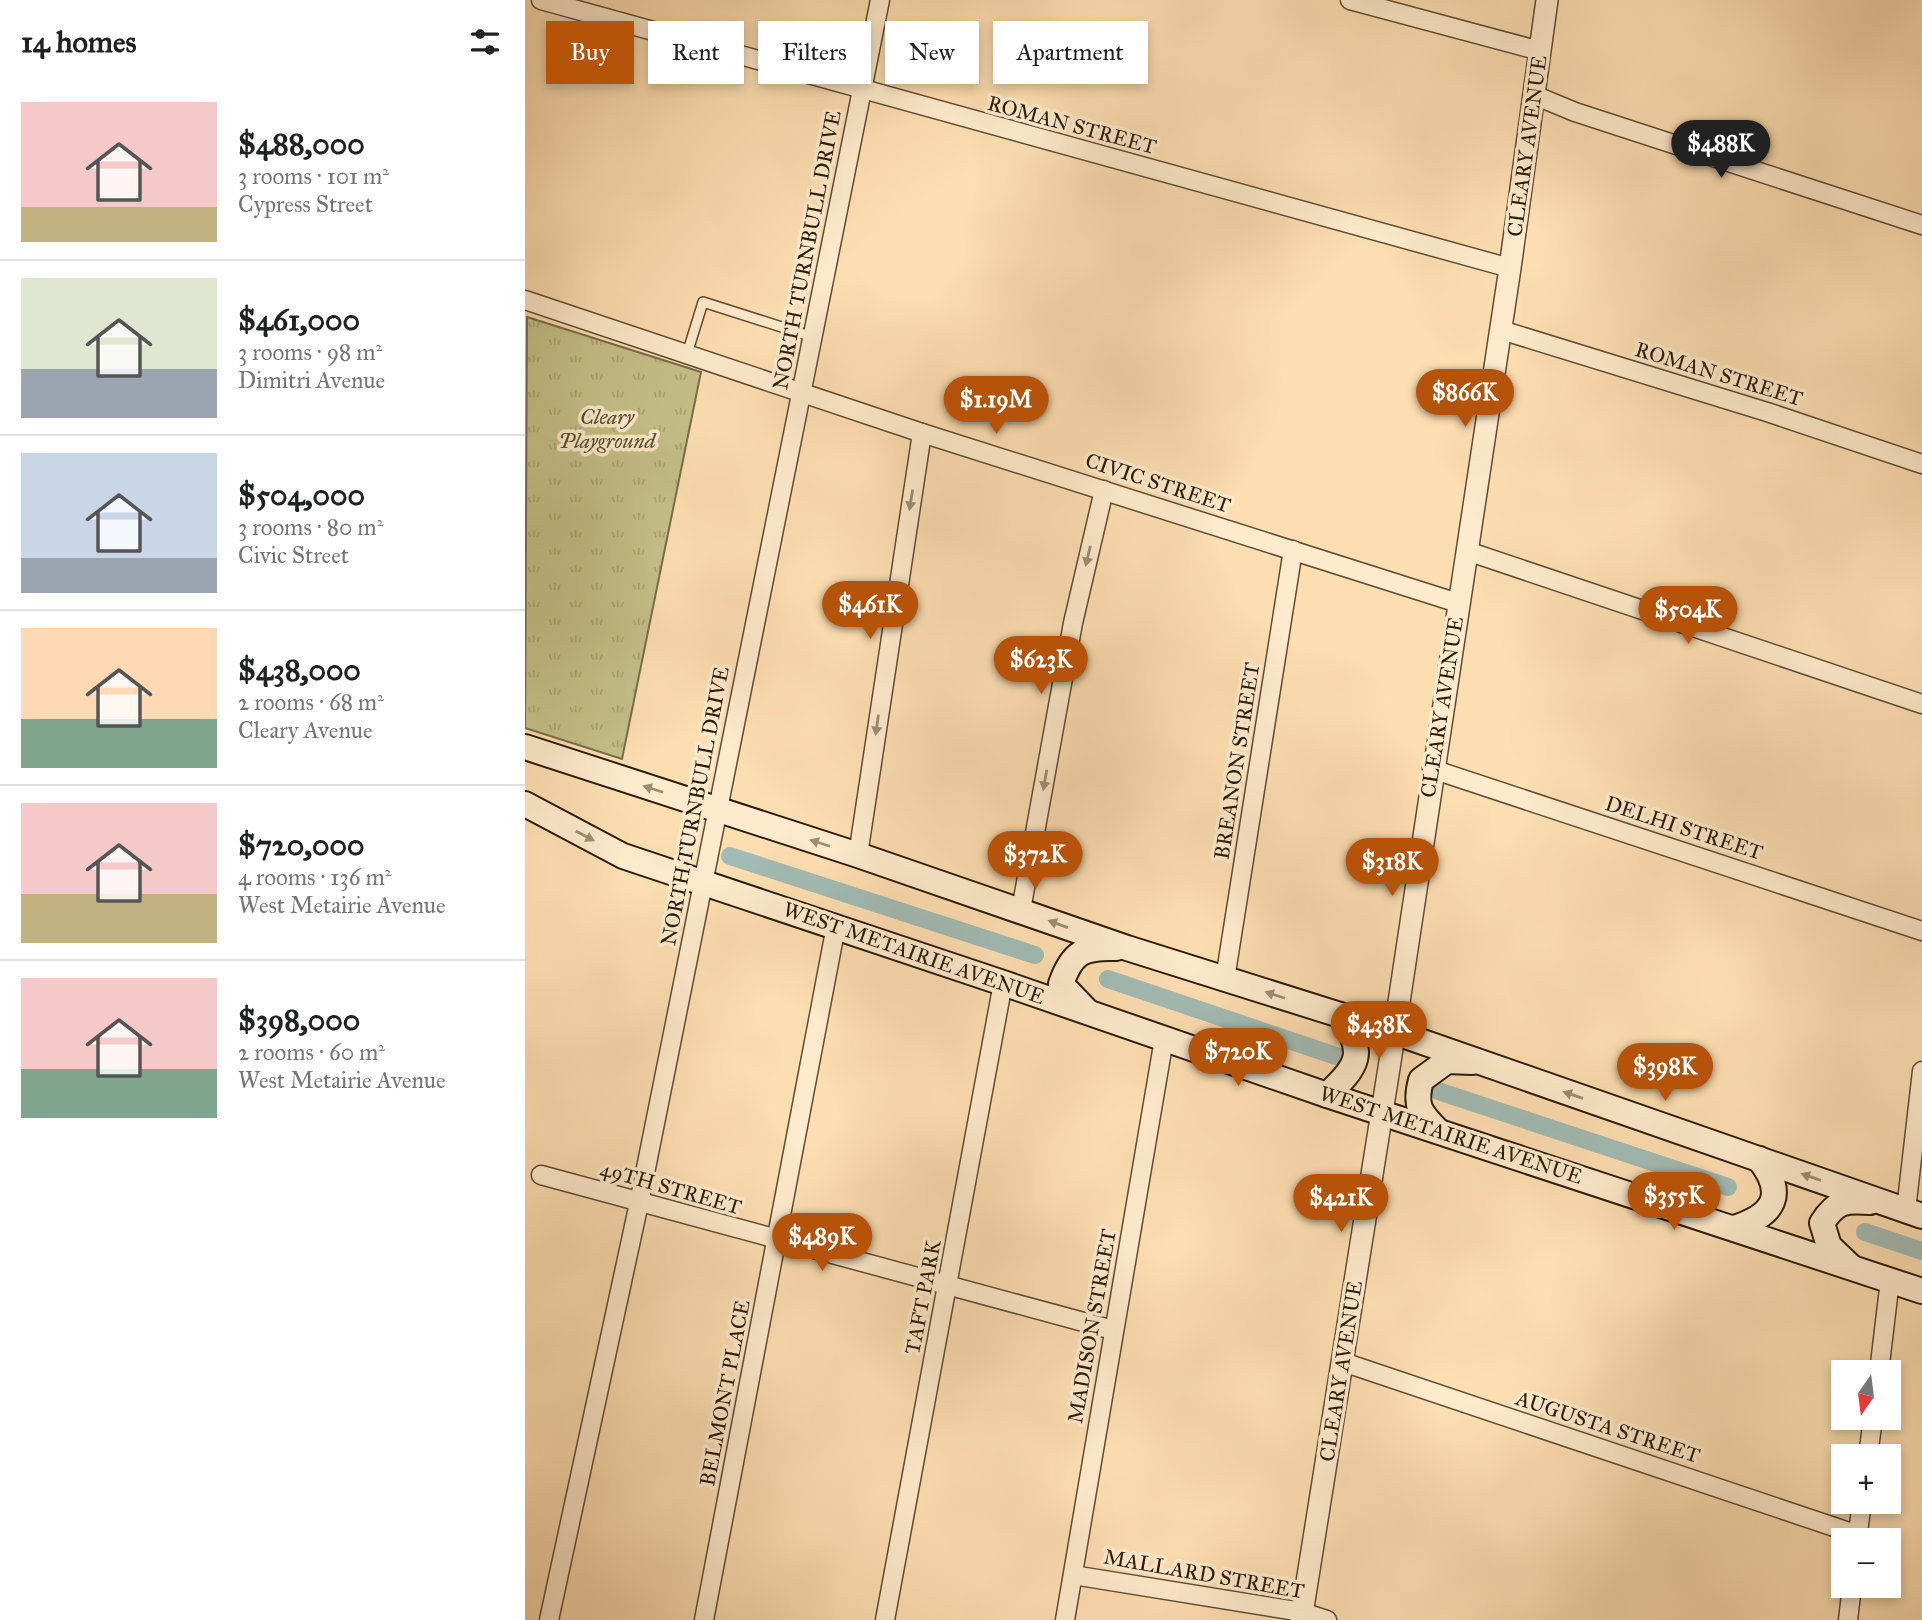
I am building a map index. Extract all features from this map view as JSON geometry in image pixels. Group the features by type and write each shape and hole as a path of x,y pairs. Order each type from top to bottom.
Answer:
{"main road":[{"path":"525,747 858,855 1127,948 1394,1032 1905,1210"},
{"name":"WEST METAIRIE AVENUE","path":"525,804 624,856 1327,1095 1922,1291"},
{"path":"1089,1013 1061,984 1069,961 1092,947 1127,948"},
{"path":"1327,1095 1353,1070 1356,1058 1351,1031 1340,1016"},
{"path":"1439,1131 1419,1112 1416,1098 1421,1080 1447,1061 1480,1062"},
{"path":"1734,1228 1755,1221 1768,1211 1775,1197 1771,1175 1759,1159"},
{"path":"1850,1267 1829,1246 1822,1223 1832,1207 1851,1200 1905,1210"}],"street":[{"name":"ROMAN STREET","path":"541,0 862,91 1510,268"},
{"name":"NORTH TURNBULL DRIVE","path":"549,1620 639,1203 880,0"},
{"path":"1350,0 1540,51"},
{"name":"CLEARY AVENUE","path":"1301,1616 1343,1362 1501,330 1547,0"},
{"path":"1534,95 1575,112 1922,225"},
{"name":"CIVIC STREET","path":"525,300 922,433 1458,603"},
{"name":"ROMAN STREET","path":"1501,330 1767,412 1922,464"},
{"path":"858,855 922,433"},
{"path":"1021,910 1073,623 1104,490"},
{"name":"BREANON STREET","path":"1225,979 1293,550"},
{"path":"1467,551 1922,704"},
{"name":"DELHI STREET","path":"1432,769 1922,931"},
{"name":"BELMONT PLACE","path":"704,1620 836,926"},
{"name":"TAFT PARK","path":"885,1620 1003,983"},
{"name":"MADISON STREET","path":"1065,1620 1164,1039"},
{"path":"1905,1210 1922,1071"},
{"name":"49TH STREET","path":"541,1175 1113,1330"},
{"path":"1880,1360 1890,1280"},
{"name":"AUGUSTA STREET","path":"1343,1362 1832,1528"},
{"name":"MALLARD STREET","path":"1073,1575 1327,1620"},
{"path":"1848,1620 1851,1598"}],"lane":[{"path":"687,355 703,303 813,337"}],"green space":[{"name":"Cleary Playground","path":"527,317 701,372 622,759 525,728"}],"waterway":[{"path":"730,856 1035,955"},
{"path":"1108,979 1339,1057"},
{"path":"1438,1091 1728,1187"},
{"path":"1865,1232 1922,1251"}]}
